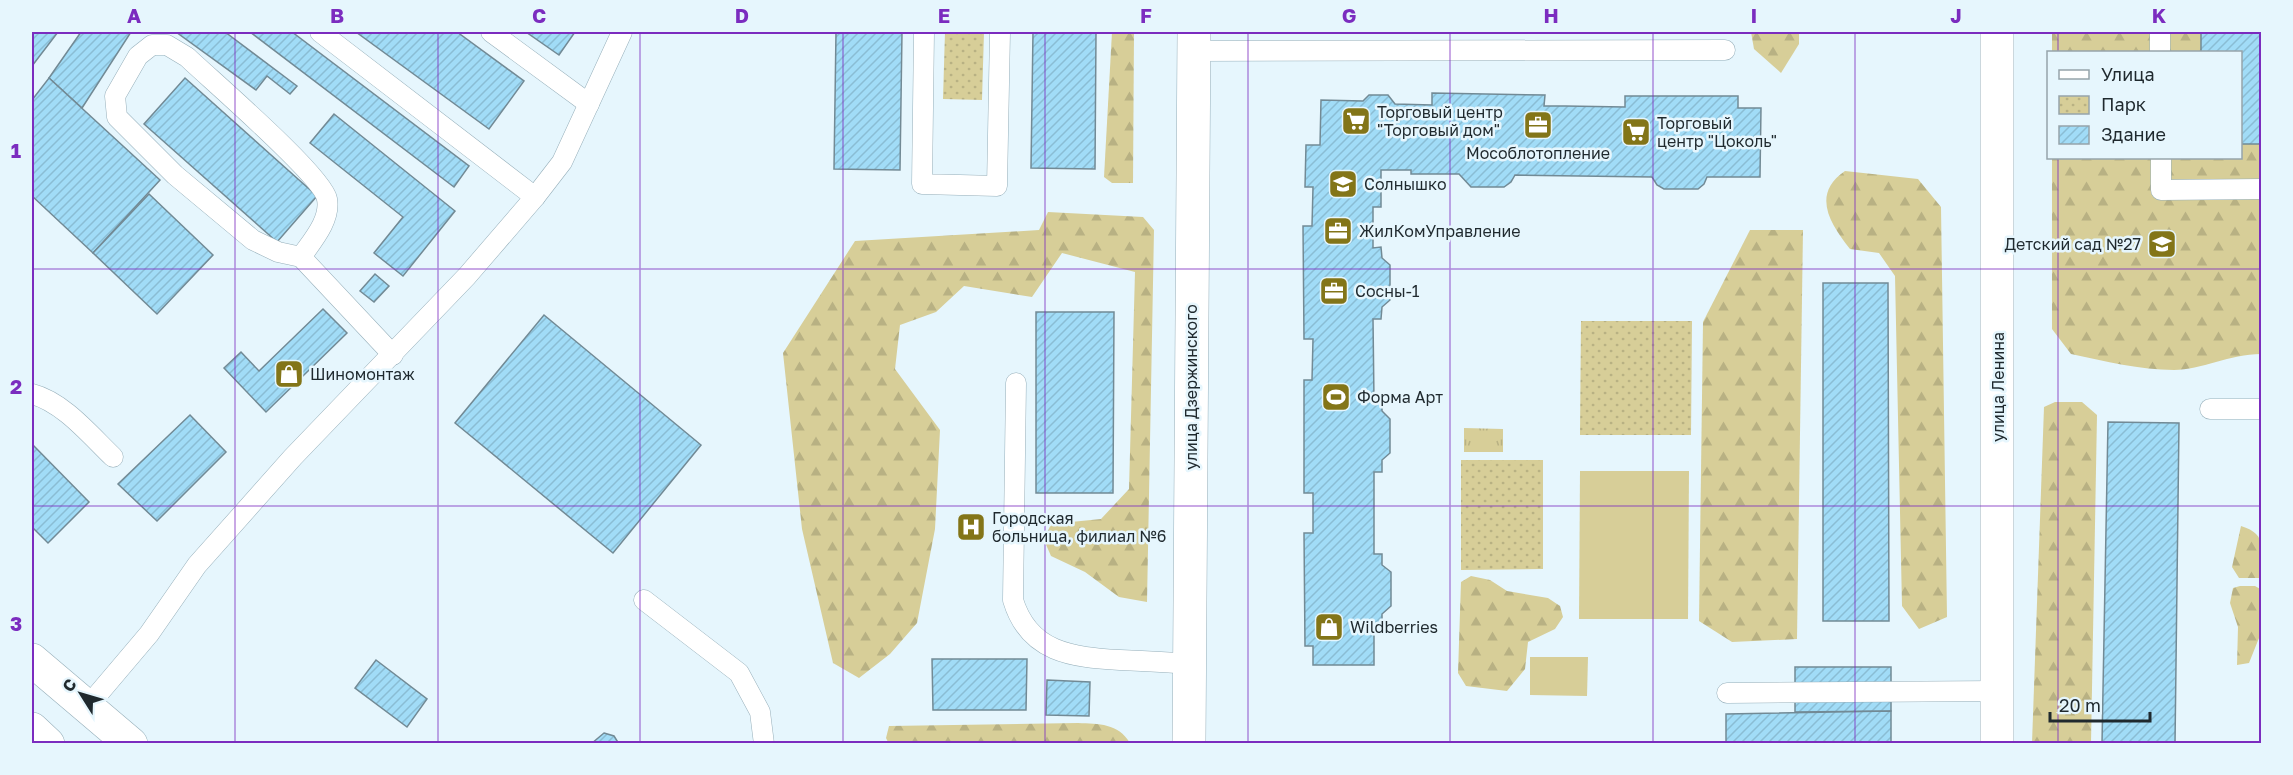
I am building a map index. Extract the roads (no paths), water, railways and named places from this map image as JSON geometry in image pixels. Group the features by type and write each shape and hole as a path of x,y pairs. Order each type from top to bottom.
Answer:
{"street":[{"name":"улица Ленина","path":"1997,32 1997,744"},
{"name":"улица Дзержинского","path":"1189,744 1194,41"},
{"path":"32,660 131,744"},
{"path":"32,729 48,744"}],"lane":[{"path":"320,32 535,197"},
{"path":"491,32 589,104"},
{"path":"88,706 149,634 197,565 293,457 467,276 535,197 562,162 622,32"},
{"path":"924,32 922,184 997,186 1000,32"},
{"path":"2160,32 2160,51"},
{"path":"1194,41 1725,50"},
{"path":"302,257 326,218 327,198 320,185 299,162 187,57 167,45 152,45 138,56 123,77 115,96 117,117 175,175 253,240 278,252 302,257 393,355"},
{"path":"2161,159 2161,190 2262,189"},
{"path":"1016,383 1013,600 1026,629 1054,649 1081,657 1190,664"},
{"path":"32,394 42,396 82,427 113,457"},
{"path":"2210,409 2262,409"},
{"path":"644,600 739,673 759,712 764,744"},
{"path":"1727,693 1998,691"}],"place":[{"name":"Торговый центр \"Торговый дом\"","path":"1356,121"},
{"name":"Мособлотопление","path":"1538,125"},
{"name":"Торговый центр \"Цоколь\"","path":"1636,132"},
{"name":"Солнышко","path":"1343,184"},
{"name":"ЖилКомУправление","path":"1338,231"},
{"name":"Детский сад №27","path":"2162,244"},
{"name":"Сосны-1","path":"1334,291"},
{"name":"Шиномонтаж","path":"289,374"},
{"name":"Форма Арт","path":"1336,397"},
{"name":"Городская больница, филиал №6","path":"971,527"},
{"name":"Wildberries","path":"1329,627"}]}
